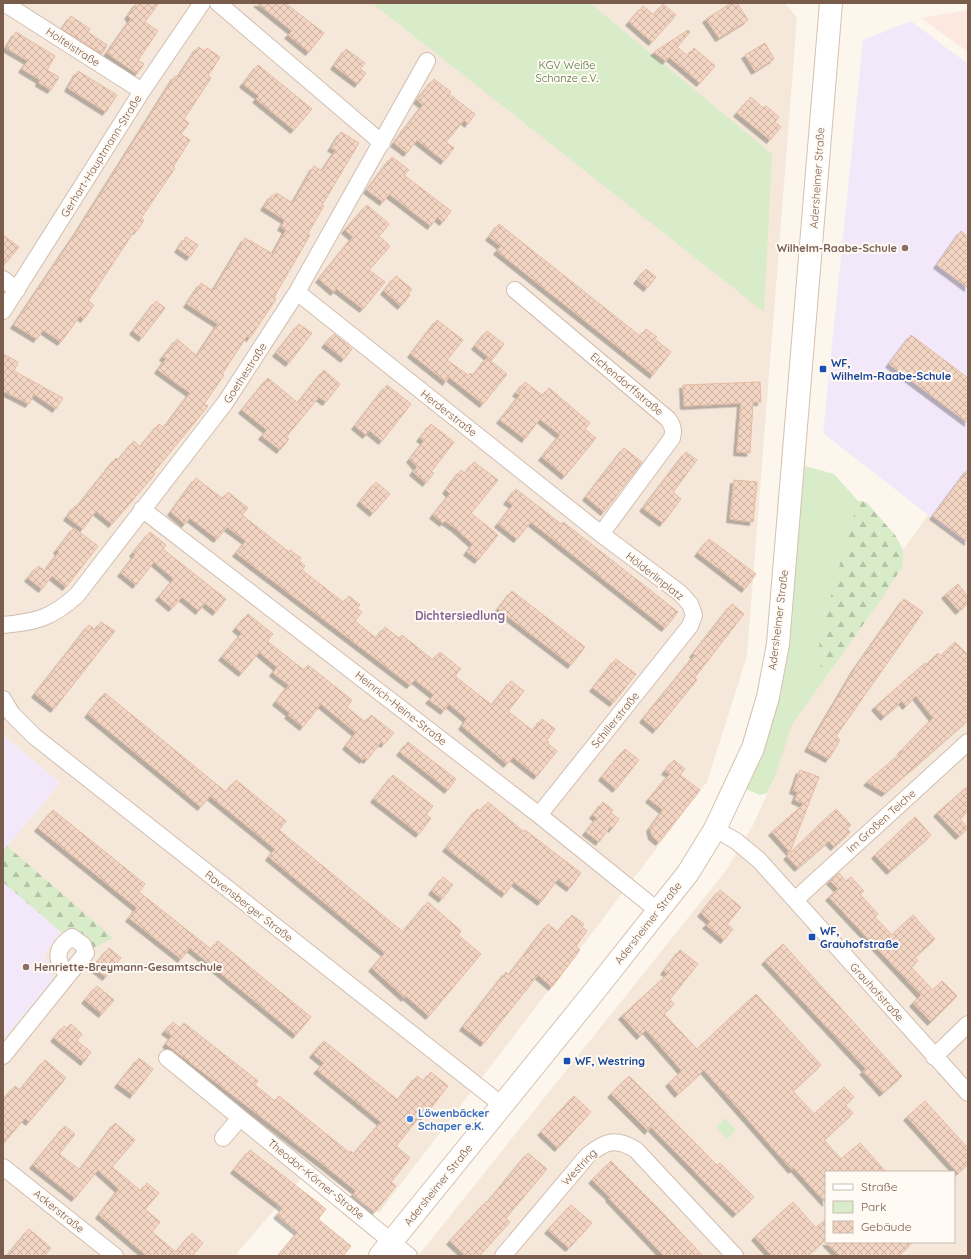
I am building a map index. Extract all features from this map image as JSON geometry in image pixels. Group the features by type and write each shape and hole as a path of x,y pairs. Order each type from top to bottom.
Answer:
{"main road":[{"name":"Adersheimer Straße","path":"386,1248 589,998 657,910 688,873 715,829 754,748 768,697 778,644 831,3"}],"street":[{"name":"Holteistraße","path":"4,3 142,91"},
{"name":"Gerhart-Hauptmann-Straße","path":"3,311 142,91 202,3"},
{"path":"218,3 382,143"},
{"name":"Goethestraße","path":"3,625 32,622 43,619 56,612 77,595 225,403 297,292 427,61"},
{"path":"3,279 17,290"},
{"name":"Eichendorffstraße","path":"516,290 668,418 673,426 674,431 672,438 601,534"},
{"name":"Herderstraße","path":"297,292 601,534"},
{"name":"Heinrich-Heine-Straße","path":"142,509 539,815 657,910"},
{"name":"Hölderlinplatz","path":"601,534 680,593 690,604 694,615 690,626"},
{"name":"Schillerstraße","path":"539,815 690,626"},
{"name":"Ravensberger Straße","path":"3,699 12,714 34,736 502,1105"},
{"name":"Im Großen Teiche","path":"795,900 968,742"},
{"name":"Grauhofstraße","path":"715,829 736,842 759,860 934,1057 968,1093"},
{"path":"3,1056 68,975"},
{"path":"934,1057 968,1024"},
{"name":"Theodor-Körner-Straße","path":"167,1058 240,1118 386,1248"},
{"path":"223,1138 240,1118"},
{"name":"Westring","path":"503,1256 588,1155 600,1146 609,1142 619,1142 636,1150 735,1256"},
{"name":"Ackerstraße","path":"3,1167 115,1256"},
{"path":"386,1248 409,1256"}],"shaded area":[{"path":"3,3 785,3 797,18 747,656 707,782 379,1213 312,1166 237,1253 240,1256 3,1256 3,1039 53,979 44,954 61,932 3,882 3,851 60,783 3,735"},
{"path":"968,10 968,52 921,18"},
{"name":"Wilhelm-Raabe-Schule","path":"911,21 968,64 968,546 823,433 863,40"},
{"path":"928,515 968,546 968,1256 418,1256 727,869 752,827 775,777 792,725 880,601 902,567 903,550"},
{"path":"3,735 60,783 3,851"},
{"name":"Henriette-Breymann-Gesamtschule","path":"3,882 61,932 44,954 53,979 3,1039"}],"green space":[{"name":"KGV Weiße Schanze e.V.","path":"372,3 590,3 772,154 764,312"},
{"path":"794,463 834,474 858,501 866,502 895,535 903,550 902,567 880,601 792,725 775,777 767,793 760,795 736,785 753,748"},
{"path":"858,501 866,502 895,535 903,550 902,567 880,601 824,679 819,658 820,634"},
{"path":"7,846 113,938 93,948 73,931 61,932 3,882 3,851"},
{"path":"725,1118 736,1130 727,1139 716,1127"}],"building":[{"path":"137,3 159,3 145,22 158,31 138,60 144,64 137,74 107,53 131,19 128,16"},
{"path":"257,3 285,3 324,33 309,52 288,35 292,31"},
{"path":"731,3 737,3 748,20 719,38 706,19"},
{"path":"663,4 676,15 652,42 629,22 643,6 654,15"},
{"path":"71,16 90,29 88,32 107,45 102,54 62,29"},
{"path":"688,30 690,32 677,47 688,56 694,48 715,66 700,83 669,57 666,61 654,52"},
{"path":"16,32 55,56 47,70 59,77 51,90 39,83 40,80 22,69 28,61 6,48"},
{"path":"765,43 774,59 755,71 745,55"},
{"path":"198,47 205,51 207,48 220,57 208,76 211,78 184,119 189,123 181,134 190,140 173,167 175,168 141,218 144,220 137,231 135,230 88,301 94,305 84,319 80,316 61,342 43,330 37,339 14,325 78,230 175,76 178,77"},
{"path":"346,49 365,63 360,69 366,73 358,84 334,66"},
{"path":"258,65 312,109 294,130 256,99 259,96 243,84"},
{"path":"78,71 117,95 106,112 68,88"},
{"path":"434,79 451,92 449,94 475,114 468,124 464,120 446,142 454,148 444,161 417,140 407,153 394,143 423,105 417,100"},
{"path":"751,97 763,108 766,106 779,117 775,122 781,127 770,140 737,113"},
{"path":"341,132 359,143 322,205 324,206 308,233 310,235 274,297 276,299 250,338 247,336 222,374 224,375 204,404 208,406 153,473 155,474 112,524 96,511 83,529 67,517 75,506 77,507 116,458 118,460 134,441 140,447 159,424 164,428 190,393 158,370 166,359 163,357 177,339 197,356 218,324 187,304 201,283 213,291 245,238 273,254 286,230 281,227 285,220 264,207 272,195 274,196 276,193 293,203 314,166 322,171 336,150 331,148"},
{"path":"392,157 409,170 404,175 451,211 443,222 437,217 431,226 389,194 383,202 367,190"},
{"path":"367,205 389,224 379,236 390,246 369,270 385,282 363,309 337,289 334,292 319,279 353,237 345,230"},
{"path":"499,224 640,336 646,329 657,337 655,339 671,352 653,375 497,251 501,246 489,237"},
{"path":"961,231 968,237 968,288 937,265"},
{"path":"3,235 19,247 3,266"},
{"path":"186,237 198,245 190,257 178,249"},
{"path":"646,269 656,277 647,288 637,280"},
{"path":"396,276 412,289 408,294 410,295 401,306 384,291"},
{"path":"156,301 165,308 142,338 133,331"},
{"path":"437,320 463,340 447,360 468,375 470,373 473,376 487,358 507,374 483,404 449,377 446,382 411,354"},
{"path":"299,324 312,333 289,363 276,353"},
{"path":"487,331 504,344 492,360 475,346"},
{"path":"334,334 352,349 344,359 325,344"},
{"path":"911,335 968,378 968,423 889,364"},
{"path":"3,354 18,362 14,371 63,398 56,409 34,394 29,404 3,391"},
{"path":"324,370 340,384 326,402 319,397 286,437 289,439 280,450 262,436 267,430 242,410 268,378 298,403"},
{"path":"525,382 543,396 549,388 590,423 585,429 596,438 565,476 542,457 560,435 540,419 525,439 500,420 520,395 516,393"},
{"path":"760,382 761,402 753,402 750,453 737,452 741,403 684,406 683,385"},
{"path":"387,385 411,404 382,441 370,431 366,435 355,426"},
{"path":"431,424 454,442 431,472 434,473 426,483 413,472 417,467 410,459 424,441 420,438"},
{"path":"624,448 642,462 604,512 586,497"},
{"path":"686,452 697,460 673,492 681,499 663,523 643,508"},
{"path":"474,462 498,480 471,513 498,535 478,560 467,552 473,544 455,528 445,521 443,523 433,515 450,494 446,490 461,470 465,473"},
{"path":"968,469 968,542 933,516"},
{"path":"196,478 223,499 228,492 248,508 242,515 289,552 290,550 301,558 299,561 305,566 302,570 343,602 349,596 360,605 357,608 362,612 355,621 376,638 385,627 399,638 402,635 433,660 440,652 461,669 455,675 457,678 492,705 511,681 524,691 508,711 533,731 542,719 555,729 547,740 549,742 547,743 557,751 537,776 513,757 507,764 462,726 467,719 449,704 444,711 429,700 434,695 415,680 410,685 236,553 246,541 227,527 217,539 190,518 185,524 171,512"},
{"path":"734,480 757,482 753,522 730,519"},
{"path":"376,482 390,494 373,513 360,502"},
{"path":"516,489 561,524 563,522 678,612 665,628 531,522 517,539 498,524 513,505 507,501"},
{"path":"74,528 98,546 66,587 52,576 42,589 28,578 38,566 45,571 59,552 57,550"},
{"path":"150,532 166,545 163,549 226,599 216,612 205,603 199,611 182,597 172,608 159,597 174,579 154,562 136,585 121,573 135,555 133,553"},
{"path":"709,539 756,574 745,589 698,553"},
{"path":"958,584 968,597 968,603 959,611 945,595"},
{"path":"512,591 585,647 571,665 498,609"},
{"path":"904,599 923,612 836,736 840,740 829,759 808,748 856,667"},
{"path":"732,604 744,614 695,677 697,680 656,730 643,719 695,655 693,654"},
{"path":"248,614 273,634 267,641 304,670 308,665 352,700 347,707 365,722 371,715 394,733 384,744 381,742 367,760 364,758 363,760 346,746 356,733 321,704 303,727 288,715 290,713 276,702 289,685 273,673 277,667 259,652 242,673 222,657 242,633 236,628"},
{"path":"101,622 115,631 54,709 35,694 89,625 96,630"},
{"path":"955,642 968,655 968,720 885,793 867,782 902,752 901,751 933,718 916,696 906,706 902,701 884,717 875,707 925,663 926,665 938,653 941,656"},
{"path":"616,659 636,674 613,703 593,688"},
{"path":"105,693 226,792 236,780 286,821 279,830 403,932 428,902 461,931 458,935 481,954 429,1016 406,996 405,998 372,968 385,953 269,857 275,849 210,796 201,807 88,714"},
{"path":"408,742 456,779 448,790 400,752"},
{"path":"625,749 639,760 616,789 602,777"},
{"path":"674,760 685,769 680,775 700,790 659,842 652,836 650,828 663,810 649,799 670,774 665,771"},
{"path":"800,770 819,777 790,852 772,832 804,804 795,800 798,792 793,790"},
{"path":"393,775 433,806 426,815 431,818 419,834 374,799"},
{"path":"968,786 968,811 960,819 968,828 959,836 937,813"},
{"path":"488,802 524,832 525,830 581,873 570,888 558,879 541,902 514,882 505,894 446,848 477,809 480,811"},
{"path":"603,802 613,810 611,813 619,819 612,829 610,827 599,842 586,832 597,818 593,815"},
{"path":"836,809 851,825 847,829 850,832 834,847 829,841 798,868 787,856"},
{"path":"53,810 145,884 139,892 211,949 218,941 311,1017 296,1035 190,948 181,959 129,918 137,908 38,828"},
{"path":"915,817 931,835 890,871 875,855"},
{"path":"839,873 846,881 851,877 864,891 860,894 878,914 875,917 892,935 913,915 935,939 915,957 918,961 911,967 933,990 942,981 957,996 931,1022 913,1003 921,995 829,897 838,889 830,881"},
{"path":"443,877 453,885 442,899 432,891"},
{"path":"720,890 741,907 727,924 733,929 724,940 706,925 710,921 701,913"},
{"path":"572,915 584,924 582,927 587,931 576,946 580,950 552,987 538,975 484,1043 463,1027 506,972 509,975 548,924 558,932"},
{"path":"783,944 902,1076 883,1093 863,1071 866,1069 765,961"},
{"path":"109,948 121,958 106,977 93,967"},
{"path":"680,950 698,964 670,999 674,1004 664,1014 697,1049 756,994 821,1065 793,1091 814,1114 844,1087 854,1097 845,1105 853,1113 824,1140 841,1159 860,1143 885,1171 825,1171 825,1202 794,1168 792,1170 704,1070 678,1094 669,1083 682,1071 646,1030 640,1036 622,1016 668,974 664,971"},
{"path":"97,986 114,1000 102,1014 85,1000"},
{"path":"173,1022 180,1028 184,1023 258,1081 255,1085 275,1101 279,1096 350,1153 351,1151 354,1154 381,1122 317,1070 324,1063 313,1054 324,1041 398,1100 417,1076 424,1081 431,1072 448,1086 424,1117 421,1115 396,1146 410,1158 391,1182 396,1186 375,1212 353,1195 356,1191 325,1166 166,1044 172,1036 165,1031"},
{"path":"71,1024 82,1034 77,1041 91,1052 84,1062 54,1038 64,1026 67,1028"},
{"path":"139,1058 153,1069 133,1095 118,1084"},
{"path":"45,1060 66,1078 29,1122 25,1118 3,1144 3,1100 15,1086 20,1090"},
{"path":"629,1076 717,1165 720,1163 754,1197 736,1214 651,1127 648,1131 611,1094"},
{"path":"574,1096 591,1112 558,1148 541,1132"},
{"path":"925,1101 968,1148 968,1164 958,1173 907,1117"},
{"path":"115,1123 135,1140 112,1167 141,1191 147,1183 159,1193 145,1209 160,1222 152,1232 176,1252 192,1233 203,1243 192,1256 147,1256 99,1215 119,1189 98,1170 75,1198 33,1165 65,1126 75,1134 59,1154 80,1170"},
{"path":"250,1150 326,1209 318,1219 351,1246 343,1256 278,1256 298,1232 277,1215 283,1208 234,1170"},
{"path":"528,1153 547,1169 506,1218 510,1222 479,1256 466,1256 450,1241 487,1201 488,1202"},
{"path":"611,1161 703,1256 664,1256 609,1198 610,1197 592,1180"},
{"path":"793,1202 816,1228 825,1220 825,1240 807,1256 772,1256 755,1237"},
{"path":"571,1205 592,1223 569,1248 548,1230"},
{"path":"29,1229 51,1248 44,1256 7,1256"},
{"path":"827,1243 912,1243 898,1256 839,1256"}],"place":[{"name":"Wilhelm-Raabe-Schule","path":"905,248"},
{"name":"WF, Wilhelm-Raabe-Schule","path":"823,369"},
{"name":"WF, Grauhofstraße","path":"812,937"},
{"name":"Henriette-Breymann-Gesamtschule","path":"26,967"},
{"name":"WF, Westring","path":"567,1061"},
{"name":"Löwenbäcker Schaper e.K.","path":"410,1119"}],"district":[{"name":"Dichtersiedlung","path":"460,616"}]}
